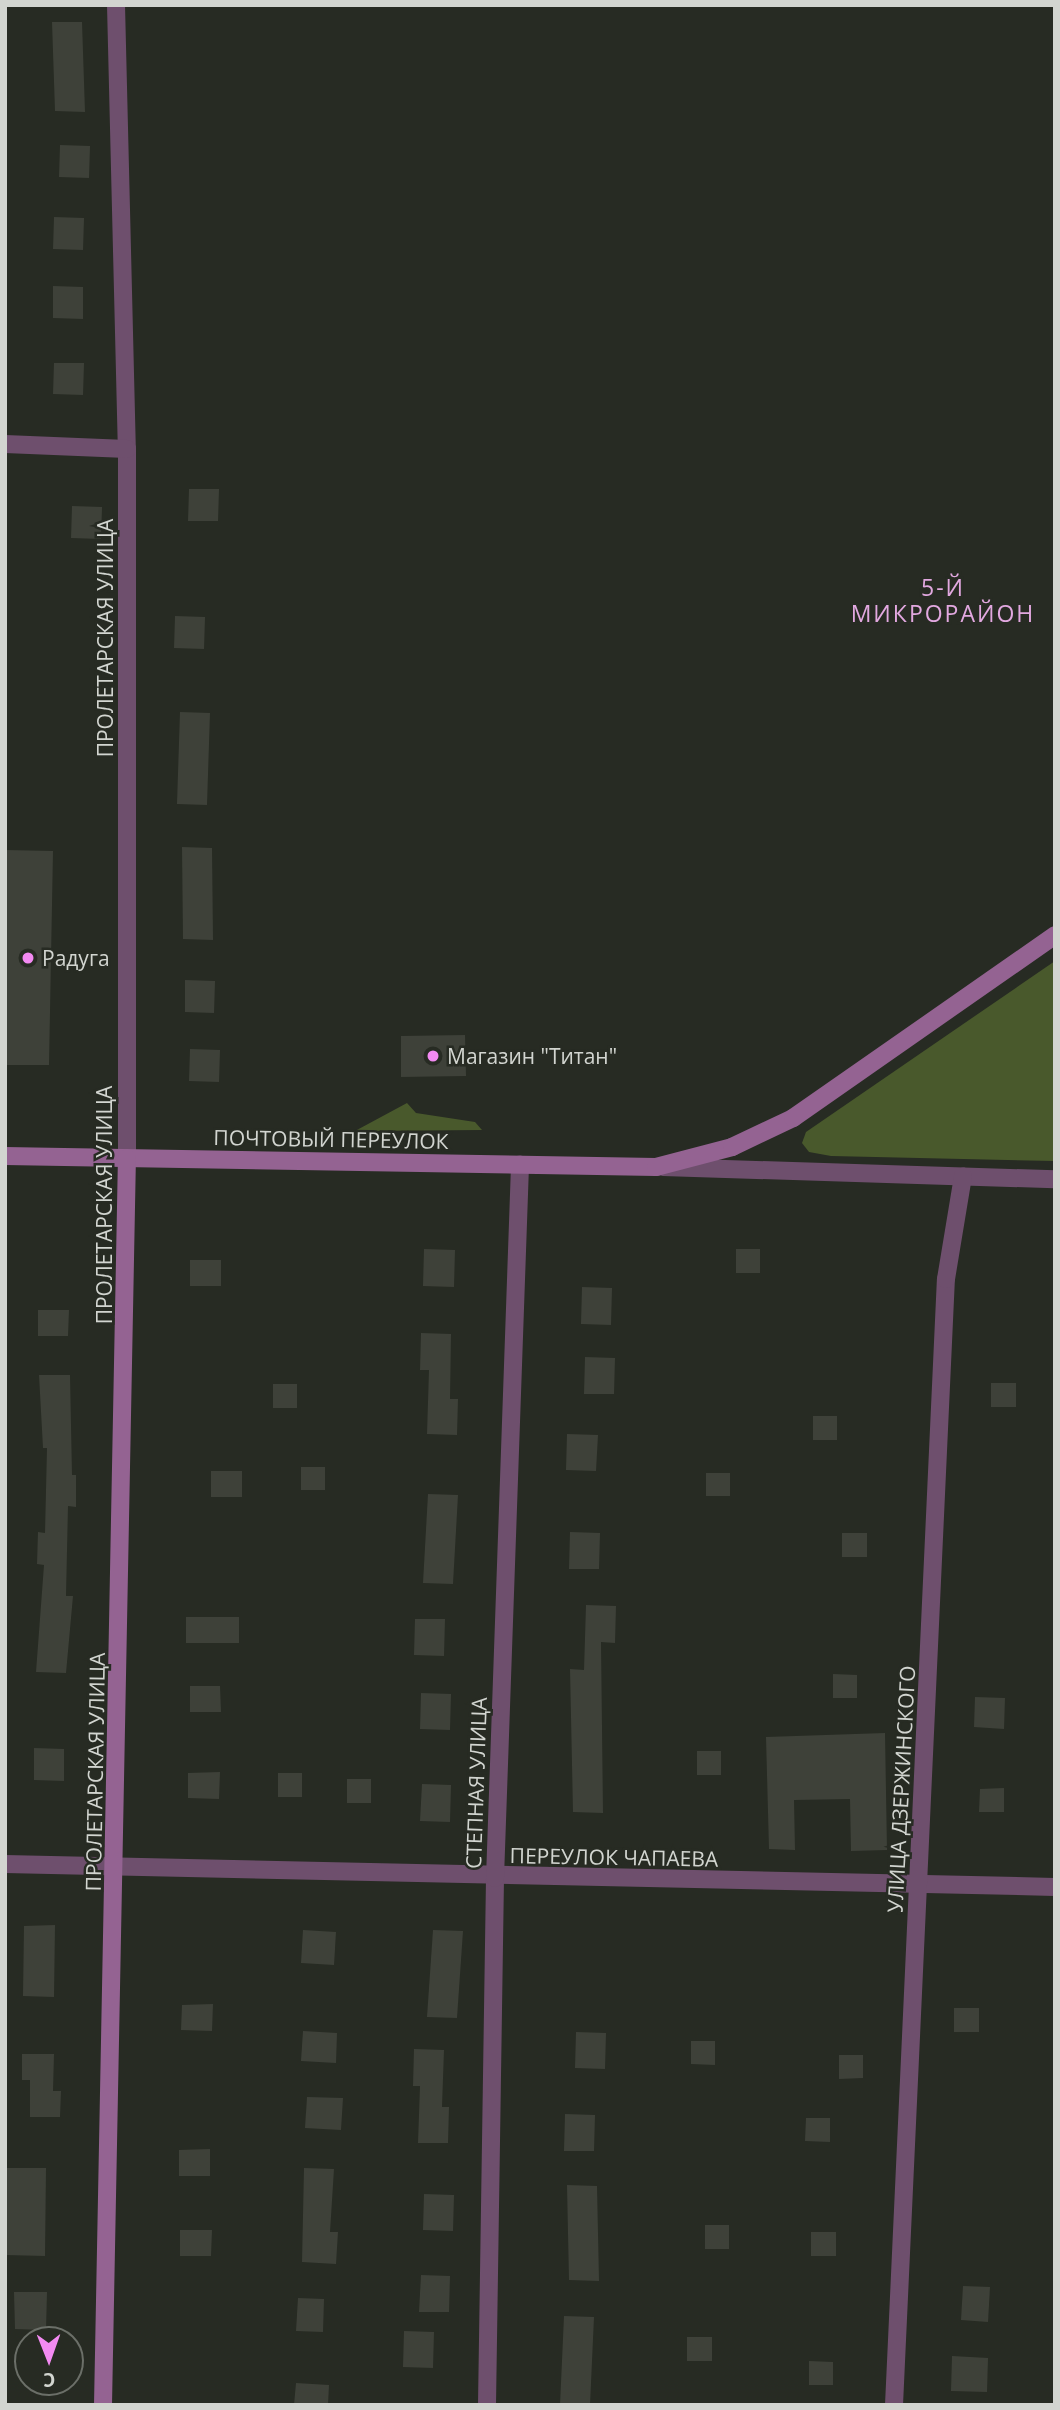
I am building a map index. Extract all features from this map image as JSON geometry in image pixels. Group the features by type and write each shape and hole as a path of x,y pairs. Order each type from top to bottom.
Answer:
{"main road":[{"name":"ПОЧТОВЫЙ ПЕРЕУЛОК","path":"5,1156 656,1167 732,1147 793,1118 1055,935"},
{"name":"ПРОЛЕТАРСКАЯ УЛИЦА","path":"103,2405 116,1866 127,1158"}],"street":[{"name":"ПРОЛЕТАРСКАЯ УЛИЦА","path":"116,5 127,449 127,1158"},
{"path":"5,444 127,449"},
{"name":"СТЕПНАЯ УЛИЦА","path":"486,2405 495,1878 520,1164"},
{"path":"656,1167 1055,1180"},
{"name":"УЛИЦА ДЗЕРЖИНСКОГО","path":"894,2405 946,1279 963,1176"},
{"name":"ПЕРЕУЛОК ЧАПАЕВА","path":"5,1864 495,1878 1055,1886"}],"green space":[{"path":"1055,961 1055,1161 831,1156 809,1152 802,1143 806,1132"},
{"path":"407,1103 416,1113 475,1122 482,1130 355,1131"}],"building":[{"path":"52,22 82,22 85,112 55,111"},
{"path":"60,145 90,146 89,178 59,177"},
{"path":"54,217 84,218 83,250 53,249"},
{"path":"53,286 83,287 83,319 53,318"},
{"path":"54,363 84,363 83,395 53,394"},
{"path":"189,489 219,489 218,521 188,521"},
{"path":"72,506 102,507 101,539 71,538"},
{"path":"175,616 205,617 204,649 174,648"},
{"path":"180,712 210,713 207,805 177,804"},
{"path":"182,847 212,848 213,940 183,939"},
{"name":"Радуга","path":"5,850 53,851 49,1065 5,1065"},
{"path":"185,980 215,981 214,1013 185,1012"},
{"name":"Магазин \"Титан\"","path":"465,1035 466,1076 401,1077 401,1036"},
{"path":"190,1049 220,1050 219,1082 189,1081"},
{"path":"424,1249 455,1250 454,1287 423,1286"},
{"path":"736,1249 760,1249 760,1273 736,1273"},
{"path":"190,1260 221,1260 221,1286 190,1286"},
{"path":"582,1287 612,1288 611,1325 581,1324"},
{"path":"38,1310 69,1310 68,1336 38,1336"},
{"path":"421,1333 451,1334 450,1399 458,1399 457,1435 427,1434 429,1370 420,1370"},
{"path":"585,1357 615,1358 614,1394 584,1394"},
{"path":"39,1375 70,1375 72,1475 76,1475 76,1507 68,1506 66,1596 73,1596 66,1673 36,1672 44,1565 37,1564 38,1532 45,1533 47,1448 43,1448"},
{"path":"991,1383 1016,1383 1016,1407 991,1407"},
{"path":"273,1384 297,1384 297,1408 273,1408"},
{"path":"813,1416 837,1416 837,1440 813,1440"},
{"path":"567,1434 598,1435 596,1471 566,1470"},
{"path":"301,1467 325,1467 325,1490 301,1490"},
{"path":"211,1471 242,1471 242,1497 211,1497"},
{"path":"706,1473 730,1473 730,1496 706,1496"},
{"path":"428,1494 458,1495 453,1584 423,1583"},
{"path":"570,1532 600,1533 599,1569 569,1569"},
{"path":"842,1533 867,1533 867,1557 842,1557"},
{"path":"586,1605 616,1606 615,1643 601,1642 603,1813 573,1812 570,1669 584,1670"},
{"path":"186,1617 239,1617 239,1643 186,1643"},
{"path":"415,1619 445,1619 444,1656 414,1655"},
{"path":"833,1674 857,1675 857,1698 833,1698"},
{"path":"190,1686 220,1686 221,1712 190,1712"},
{"path":"421,1693 451,1694 450,1730 420,1729"},
{"path":"975,1697 1005,1698 1004,1729 974,1727"},
{"path":"885,1733 887,1850 851,1851 850,1799 794,1800 795,1850 769,1849 766,1737"},
{"path":"34,1748 64,1749 64,1781 34,1780"},
{"path":"697,1751 721,1751 721,1775 697,1775"},
{"path":"220,1772 219,1799 188,1798 188,1773"},
{"path":"278,1773 302,1773 302,1797 278,1797"},
{"path":"347,1779 371,1779 371,1803 347,1803"},
{"path":"422,1784 451,1785 450,1822 420,1821"},
{"path":"1004,1788 1004,1812 979,1812 980,1789"},
{"path":"55,1925 54,1997 23,1996 24,1926"},
{"path":"303,1930 336,1932 334,1965 301,1963"},
{"path":"433,1930 463,1931 457,2018 427,2017"},
{"path":"213,2004 212,2031 181,2030 182,2005"},
{"path":"954,2008 979,2008 979,2032 954,2032"},
{"path":"303,2031 337,2033 336,2063 301,2061"},
{"path":"576,2032 606,2033 605,2069 575,2068"},
{"path":"691,2041 715,2041 715,2065 691,2064"},
{"path":"414,2049 444,2050 442,2107 449,2107 448,2143 418,2143 420,2086 413,2086"},
{"path":"22,2054 54,2054 53,2091 61,2091 60,2117 30,2117 30,2080 22,2080"},
{"path":"839,2055 863,2055 863,2078 839,2079"},
{"path":"307,2097 343,2098 341,2130 305,2128"},
{"path":"565,2114 595,2115 594,2151 564,2151"},
{"path":"806,2118 830,2118 830,2142 805,2141"},
{"path":"210,2149 210,2176 179,2176 179,2150"},
{"path":"5,2168 46,2168 45,2256 5,2255"},
{"path":"304,2168 334,2169 330,2232 338,2232 336,2264 302,2262"},
{"path":"567,2185 597,2186 599,2281 569,2280"},
{"path":"424,2194 454,2195 453,2231 423,2230"},
{"path":"705,2225 729,2225 729,2249 705,2249"},
{"path":"180,2230 212,2230 211,2256 180,2256"},
{"path":"811,2232 836,2232 836,2256 811,2256"},
{"path":"421,2275 450,2276 449,2312 419,2312"},
{"path":"963,2286 990,2287 988,2322 961,2320"},
{"path":"14,2292 47,2292 46,2326 15,2326"},
{"path":"298,2298 324,2299 323,2332 296,2331"},
{"path":"564,2316 594,2317 590,2405 560,2405"},
{"path":"404,2331 434,2332 433,2368 403,2367"},
{"path":"687,2337 712,2337 712,2361 687,2361"},
{"path":"952,2356 988,2358 987,2392 951,2391"},
{"path":"809,2361 833,2362 833,2385 809,2385"},
{"path":"296,2383 329,2385 328,2405 294,2405"}],"place":[{"name":"Радуга","path":"28,958"},
{"name":"Магазин \"Титан\"","path":"433,1056"}],"district":[{"name":"5-Й МИКРОРАЙОН","path":"943,600"}]}
